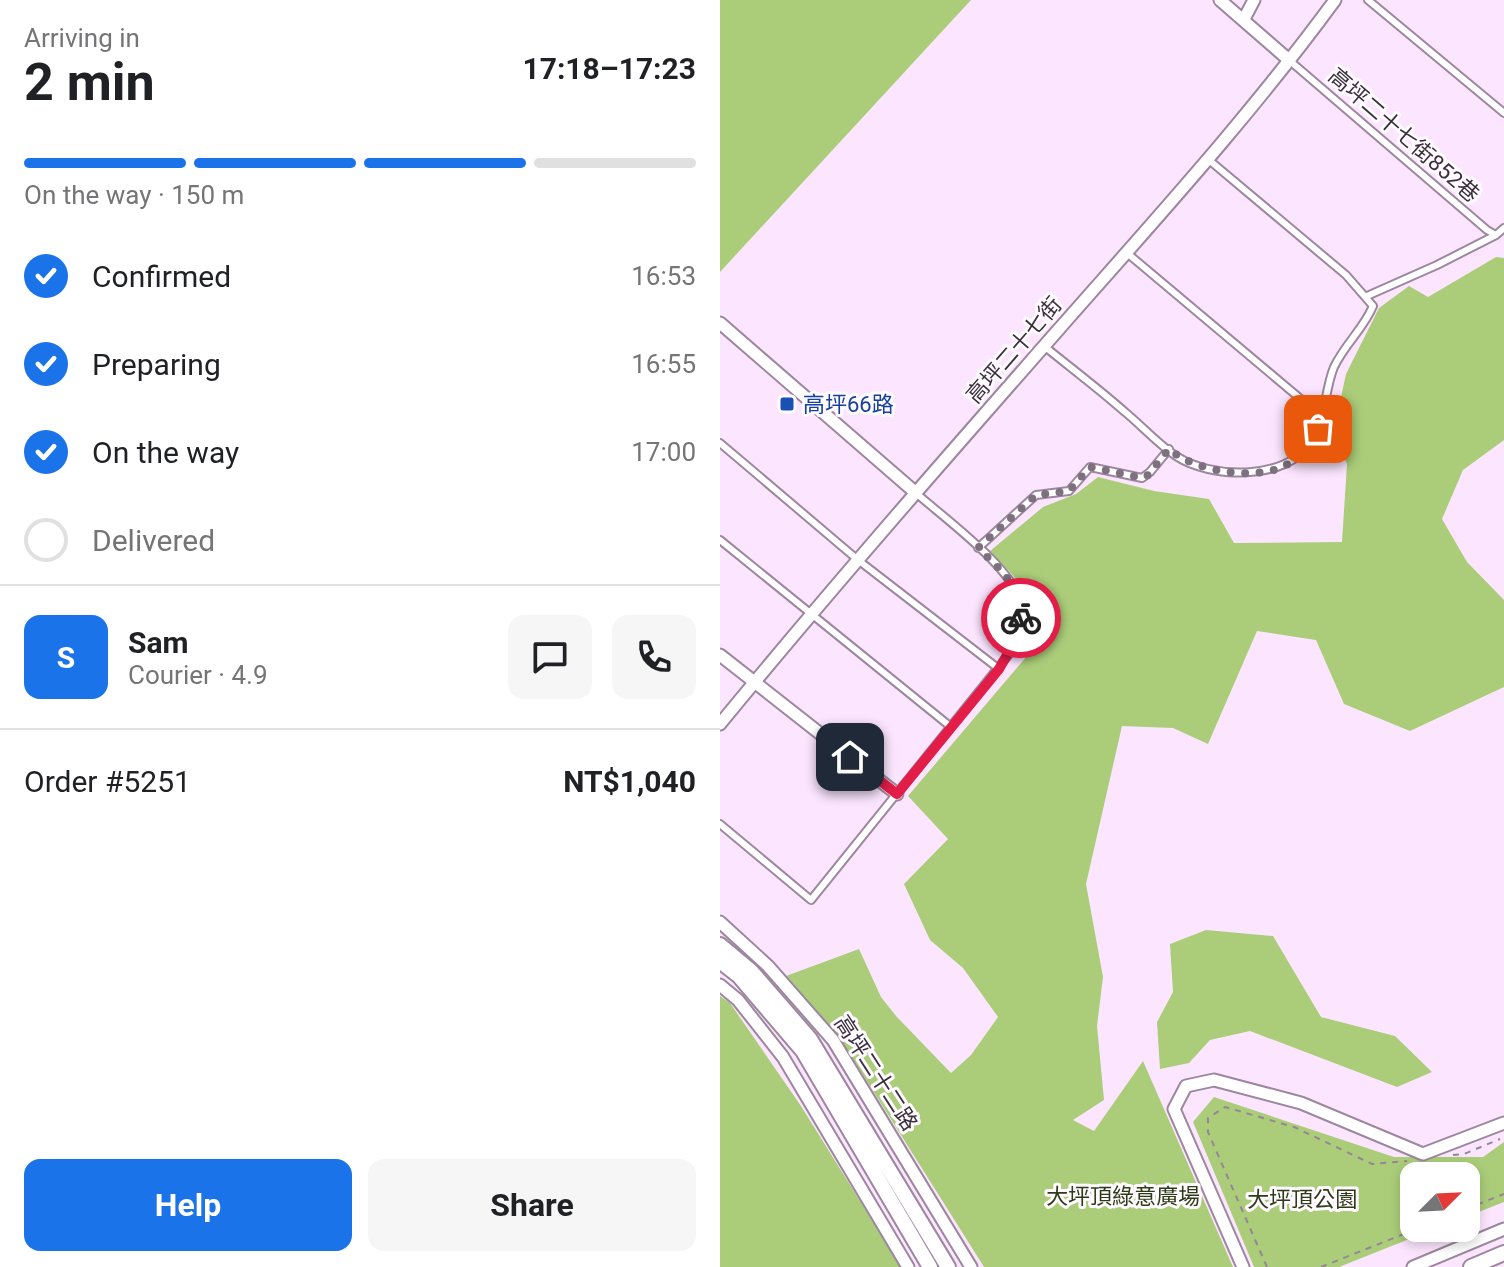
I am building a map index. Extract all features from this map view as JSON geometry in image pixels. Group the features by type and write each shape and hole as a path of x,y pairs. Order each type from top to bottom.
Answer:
{"street":[{"path":"1220,0 1290,61"},
{"path":"1244,19 1254,0"},
{"name":"高坪二十七街","path":"720,724 811,614 1209,160 1335,0"},
{"path":"720,323 916,493"},
{"path":"720,655 897,794"},
{"name":"高坪二十二路","path":"720,922 768,966 833,1040 971,1267"},
{"name":"高坪二十二路","path":"720,945 751,971 810,1039 948,1267"},
{"path":"720,961 739,976 803,1051 930,1267"},
{"path":"720,985 738,1000 783,1057 908,1267"},
{"path":"1243,1267 1174,1109 1186,1086 1214,1080 1301,1103 1423,1154 1504,1123"},
{"path":"1413,1267 1504,1229"},
{"path":"1465,1246 1472,1267 1504,1253"}],"lane":[{"path":"1368,0 1504,113"},
{"name":"高坪二十七街852巷","path":"1290,61 1496,235"},
{"path":"1044,346 1178,457 1215,470 1251,474 1283,467 1311,444 1333,370 1347,342 1369,316 1373,306 1346,275 1209,160"},
{"path":"1367,296 1496,235 1504,228"},
{"path":"1127,253 1321,416"},
{"path":"720,443 858,560 999,669"},
{"path":"978,548 1040,492 1069,491 1090,467 1142,478 1169,449"},
{"path":"720,824 811,900 999,669 1018,636 1022,616 1019,599 1006,575 916,493"},
{"path":"720,540 951,727"}],"path":[{"path":"1267,1267 1208,1132 1208,1118 1225,1107 1294,1127 1372,1164 1418,1159"},
{"path":"1449,1156 1464,1154 1504,1136"},
{"path":"1480,1203 1504,1194"},
{"path":"1321,1267 1400,1236"}],"green space":[{"path":"720,0 971,0 720,272"},
{"name":"大坪頂綠意廣場","path":"1496,257 1504,258 1504,440 1463,470 1442,519 1467,562 1504,600 1504,687 1410,731 1344,704 1316,640 1257,631 1208,744 1173,728 1122,726 1086,884 1103,977 1097,1026 1104,1100 1073,1120 1094,1131 1143,1061 1233,1267 984,1267 848,1051 786,976 859,949 881,997 951,1073 971,1055 998,1017 963,968 930,940 904,884 948,839 908,796 1027,656 1034,598 990,551 1043,507 1076,494 1098,477 1154,491 1209,499 1234,543 1342,542 1347,464 1333,434 1346,374 1379,308 1409,286 1428,297"},
{"path":"1206,930 1273,936 1321,1017 1395,1036 1432,1072 1397,1087 1250,1031 1210,1040 1189,1063 1160,1069 1157,1022 1173,992 1170,944"},
{"path":"720,996 730,1003 801,1106 901,1267 720,1267"},
{"name":"大坪頂公園","path":"1214,1097 1394,1157 1483,1157 1504,1142 1504,1202 1480,1211 1480,1162 1400,1162 1402,1242 1339,1267 1254,1267 1193,1122"}],"way so far":[{"path":"1021,618 1015,588 978,548 1040,492 1069,491 1090,467 1142,478 1169,449 1178,457 1215,470 1251,474 1283,467 1311,444 1318,429"}],"place":[{"name":"高坪66路","path":"787,404"}],"route":[{"path":"850,757 897,794 999,669 1018,636 1021,618"}]}
